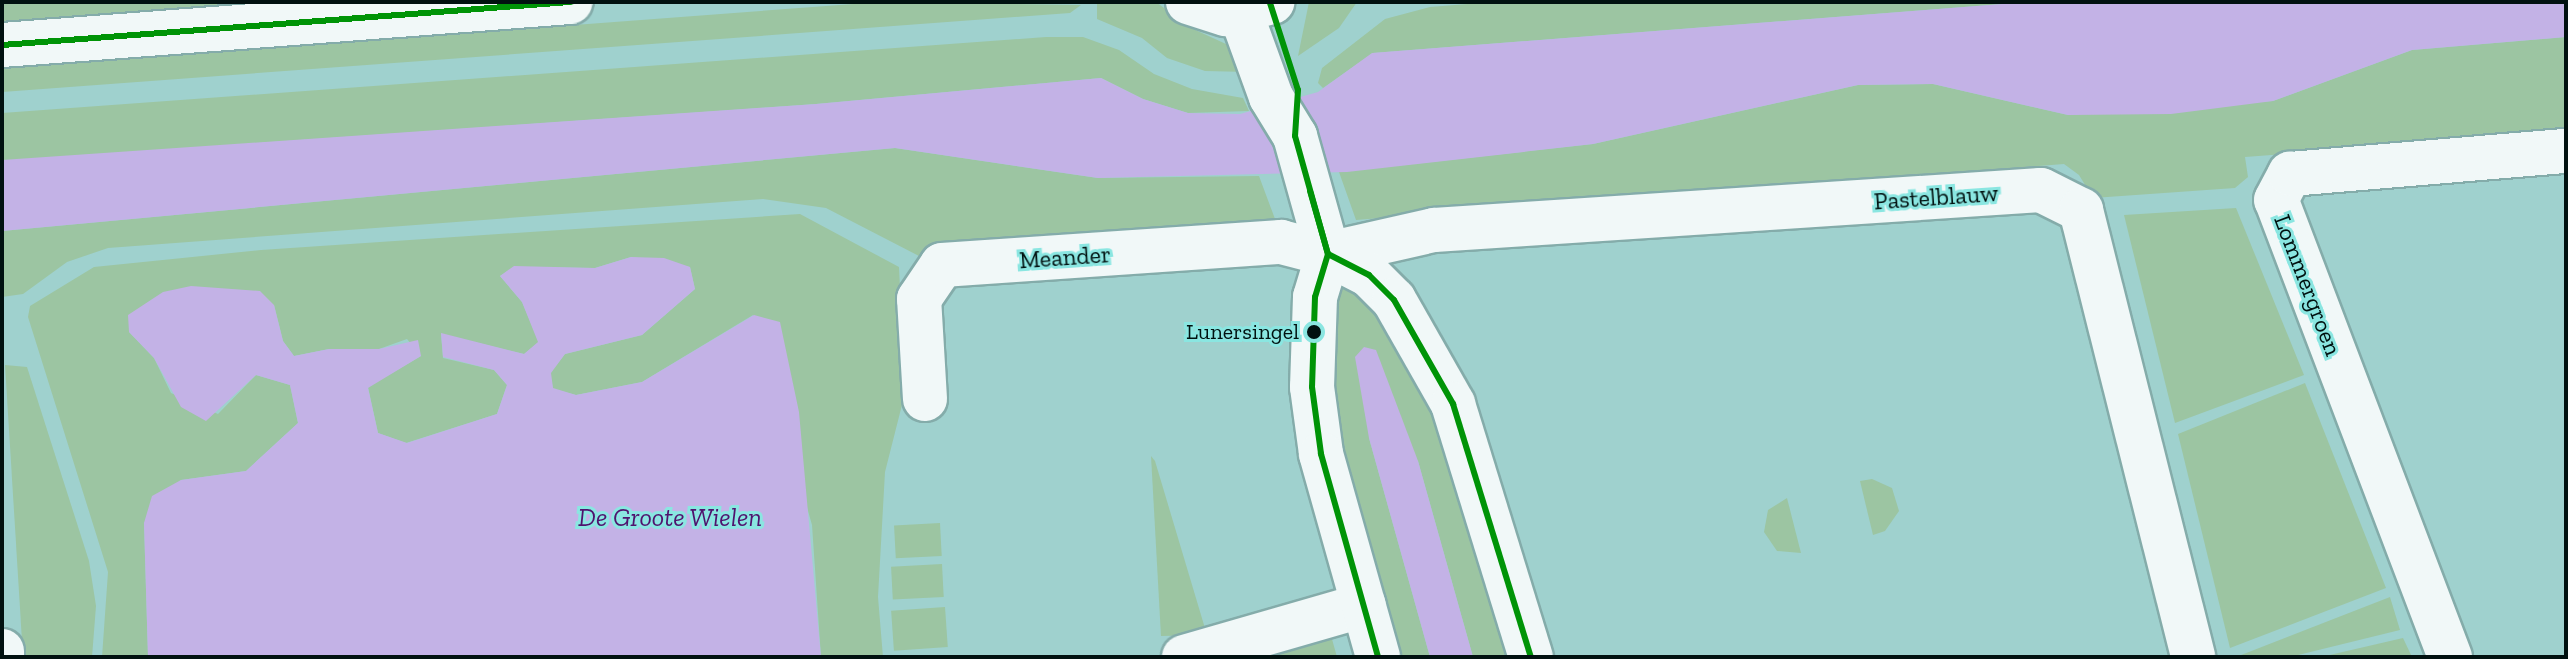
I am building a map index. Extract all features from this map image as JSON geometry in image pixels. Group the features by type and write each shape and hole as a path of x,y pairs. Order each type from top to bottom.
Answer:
{"street":[{"path":"2,45 570,2"},
{"path":"1188,2 1212,12 1261,6 1322,235 1315,297 1312,387 1321,454 1378,657"},
{"name":"Lommergroen","path":"2450,657 2276,200 2290,174 2566,151"},
{"name":"Pastelblauw","path":"1322,235 2041,190 2062,197 2081,210 2193,657"},
{"path":"1322,235 1394,300 1453,404 1531,657"},
{"name":"Meander","path":"925,399 919,299 942,265 1281,242 1322,235"},
{"path":"1184,657 1364,605"},
{"path":"2,651 2,657"}],"green space":[{"path":"2,2 282,2 2,23"},
{"path":"880,2 1081,5 1070,13 2,92 2,68"},
{"path":"1097,2 1156,2 1191,28 1226,44 1248,72 1205,71 1167,58 1142,38 1097,19"},
{"path":"1309,2 1357,2 1339,28 1298,56"},
{"path":"1492,2 2028,2 1373,53 1323,88 1318,83 1322,68 1385,19 1430,7"},
{"path":"1046,37 1083,37 1119,50 1154,74 1192,89 1243,98 1249,111 1188,113 1143,99 1101,78 816,104 2,161 2,113"},
{"path":"2566,37 2566,133 2245,157 2248,177 2235,188 2093,198 2079,175 2064,164 1356,220 1339,172 1593,144 1858,85 1933,84 2068,115 2273,101 2412,50"},
{"path":"895,148 1098,178 1259,176 1278,227 919,256 826,208 763,199 108,248 67,262 23,294 2,297 2,231"},
{"path":"2236,208 2304,375 2175,423 2124,215"},
{"path":"800,214 899,267 905,393 885,472 878,597 883,657 821,657 812,525 753,315 642,382 576,395 553,389 550,373 565,354 642,335 695,289 690,267 631,257 595,268 514,267 500,276 522,302 539,342 524,354 441,334 443,358 494,370 507,385 497,414 406,443 378,433 368,387 421,356 407,339 379,349 329,349 294,356 283,341 274,305 129,332 154,358 171,393 218,414 256,375 290,385 298,423 246,471 181,480 144,523 148,657 102,657 108,572 28,317 30,306 94,267 261,250"},
{"path":"1347,286 1362,286 1437,401 1513,657 1473,657 1418,461 1369,438 1430,657 1387,657 1332,460 1334,291"},
{"path":"5,365 27,367 89,561 96,606 92,657 23,657"},
{"path":"2305,383 2386,588 2230,648 2178,434"},
{"path":"1151,456 1155,461 1207,635 1161,636"},
{"path":"1872,479 1892,488 1899,511 1885,531 1873,535 1860,481"},
{"path":"1787,498 1801,553 1777,551 1764,532 1768,510"},
{"path":"940,523 942,556 896,558 894,525"},
{"path":"942,564 944,597 893,600 891,567"},
{"path":"2390,597 2400,630 2290,657 2236,657"},
{"path":"945,607 948,647 894,651 891,611"},
{"path":"1330,632 1337,657 1247,657"},
{"path":"2403,638 2412,657 2321,657"}],"water":[{"path":"2028,2 2566,2 2566,37 2412,50 2273,101 2171,114 2068,115 1933,84 1858,85 1593,144 1347,172 1098,178 895,148 2,231 2,160 816,104 1101,78 1143,99 1188,113 1240,114 1318,92 1372,53"},
{"name":"De Groote Wielen","path":"631,257 664,258 690,267 695,289 642,335 565,354 551,373 553,388 576,395 642,382 754,315 780,322 799,412 821,657 148,657 144,523 152,496 181,480 246,471 298,423 290,385 256,375 206,421 181,407 154,358 129,332 128,315 163,292 191,286 260,291 274,305 283,341 294,356 329,349 379,349 418,340 421,356 368,388 378,433 407,443 497,414 507,385 494,370 443,357 441,333 524,354 538,342 522,302 500,276 514,266 595,268"},
{"path":"1364,347 1376,350 1418,461 1473,657 1430,657 1369,438 1355,357"}],"transit line":[{"path":"2,45 570,2"},
{"path":"1270,3 1298,90 1295,136 1328,254 1369,275 1394,300 1453,404 1531,657"},
{"path":"1310,191 1328,254 1315,297 1312,387 1321,454 1378,657"}],"place":[{"name":"Lunersingel","path":"1314,332"}]}
